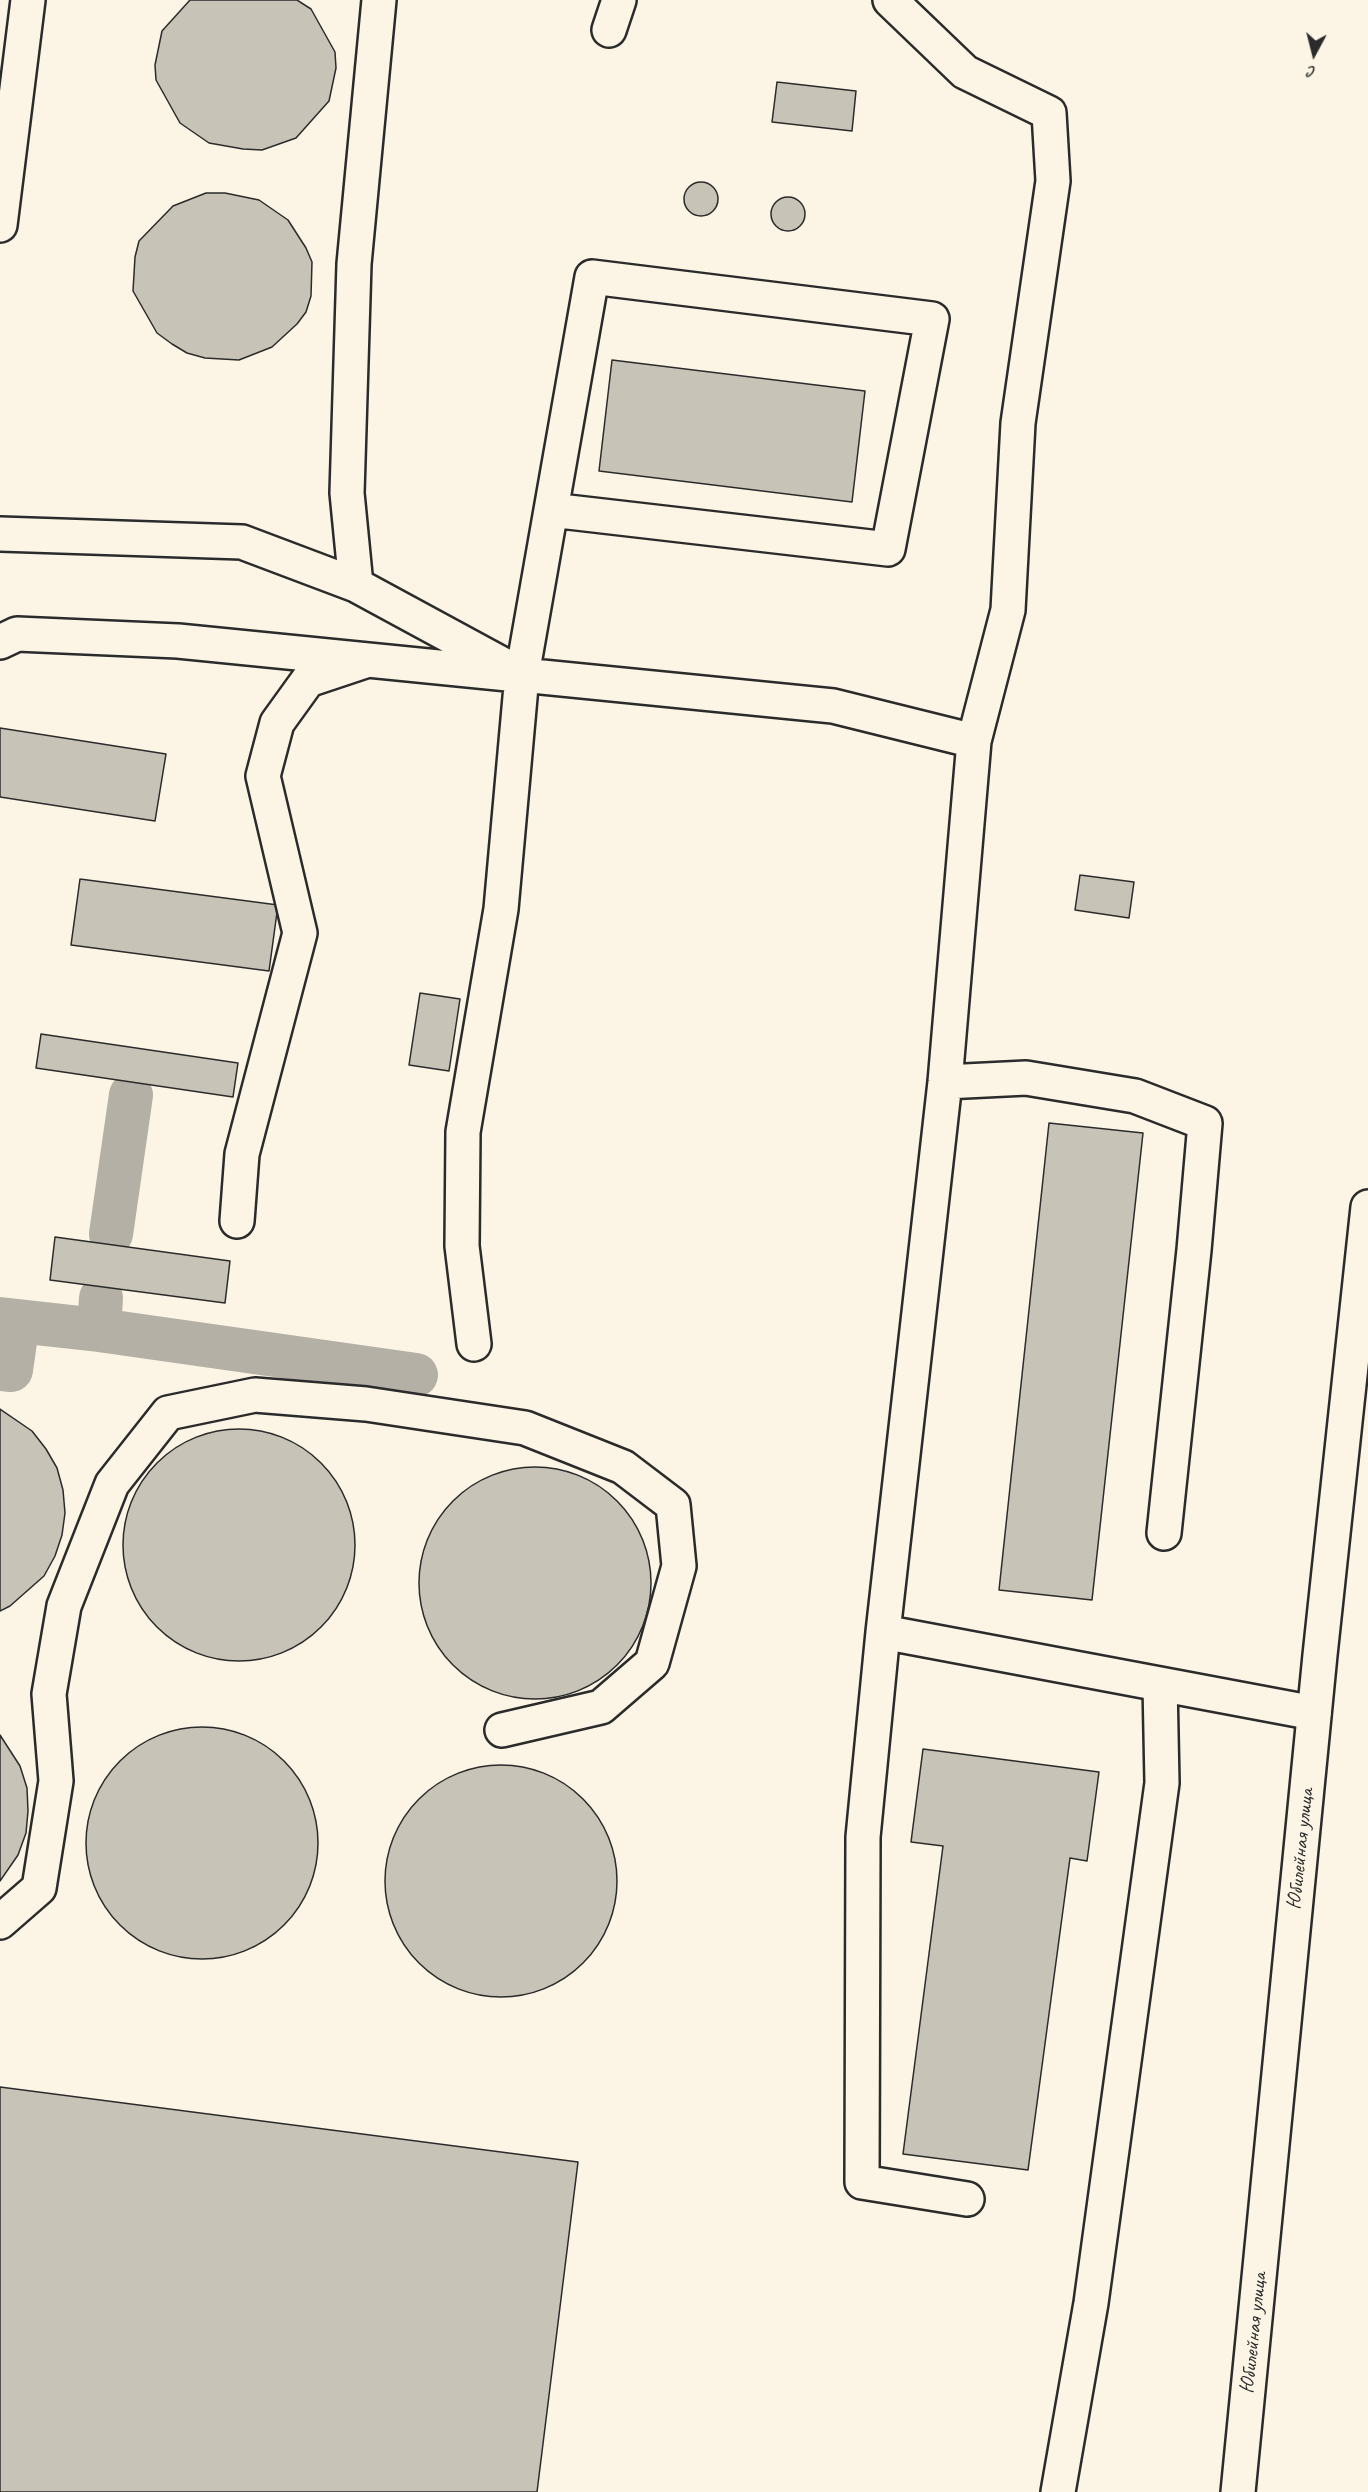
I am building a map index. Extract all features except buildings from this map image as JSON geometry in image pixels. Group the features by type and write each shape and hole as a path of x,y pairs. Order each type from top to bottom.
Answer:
{"main road":[{"path":"0,225 28,0"},
{"path":"356,585 347,493 354,264 379,0"},
{"path":"890,0 965,72 1049,113 1053,181 1018,423 1008,610 974,741 945,1082 883,1632 863,1837 862,2182 967,2199"},
{"path":"474,1344 462,1246 463,1132 501,909 522,675 550,510 592,277 932,319 888,549 550,510"},
{"path":"0,534 242,542 356,585 522,675"},
{"path":"0,642 17,634 178,641 833,706 974,741"},
{"path":"237,1221 242,1154 300,933 263,776 277,723 308,680 365,661"},
{"path":"945,1082 1026,1078 1135,1096 1205,1123 1164,1533"},
{"name":"Юбилейная улица","path":"1238,2492 1314,1713 1368,1207"},
{"path":"0,1922 39,1888 56,1781 49,1694 64,1606 112,1484 168,1413 255,1395 366,1404 525,1428 623,1467 673,1505 679,1566 652,1663 601,1707 502,1730"},
{"path":"883,1632 1314,1713"},
{"path":"1058,2492 1091,2303 1162,1783 1160,1684"}],"waterway":[{"path":"111,1234 131,1095"},
{"path":"101,1298 99,1330 416,1375"},
{"path":"0,1319 99,1330"},
{"path":"0,1369 11,1370 18,1321"}]}
